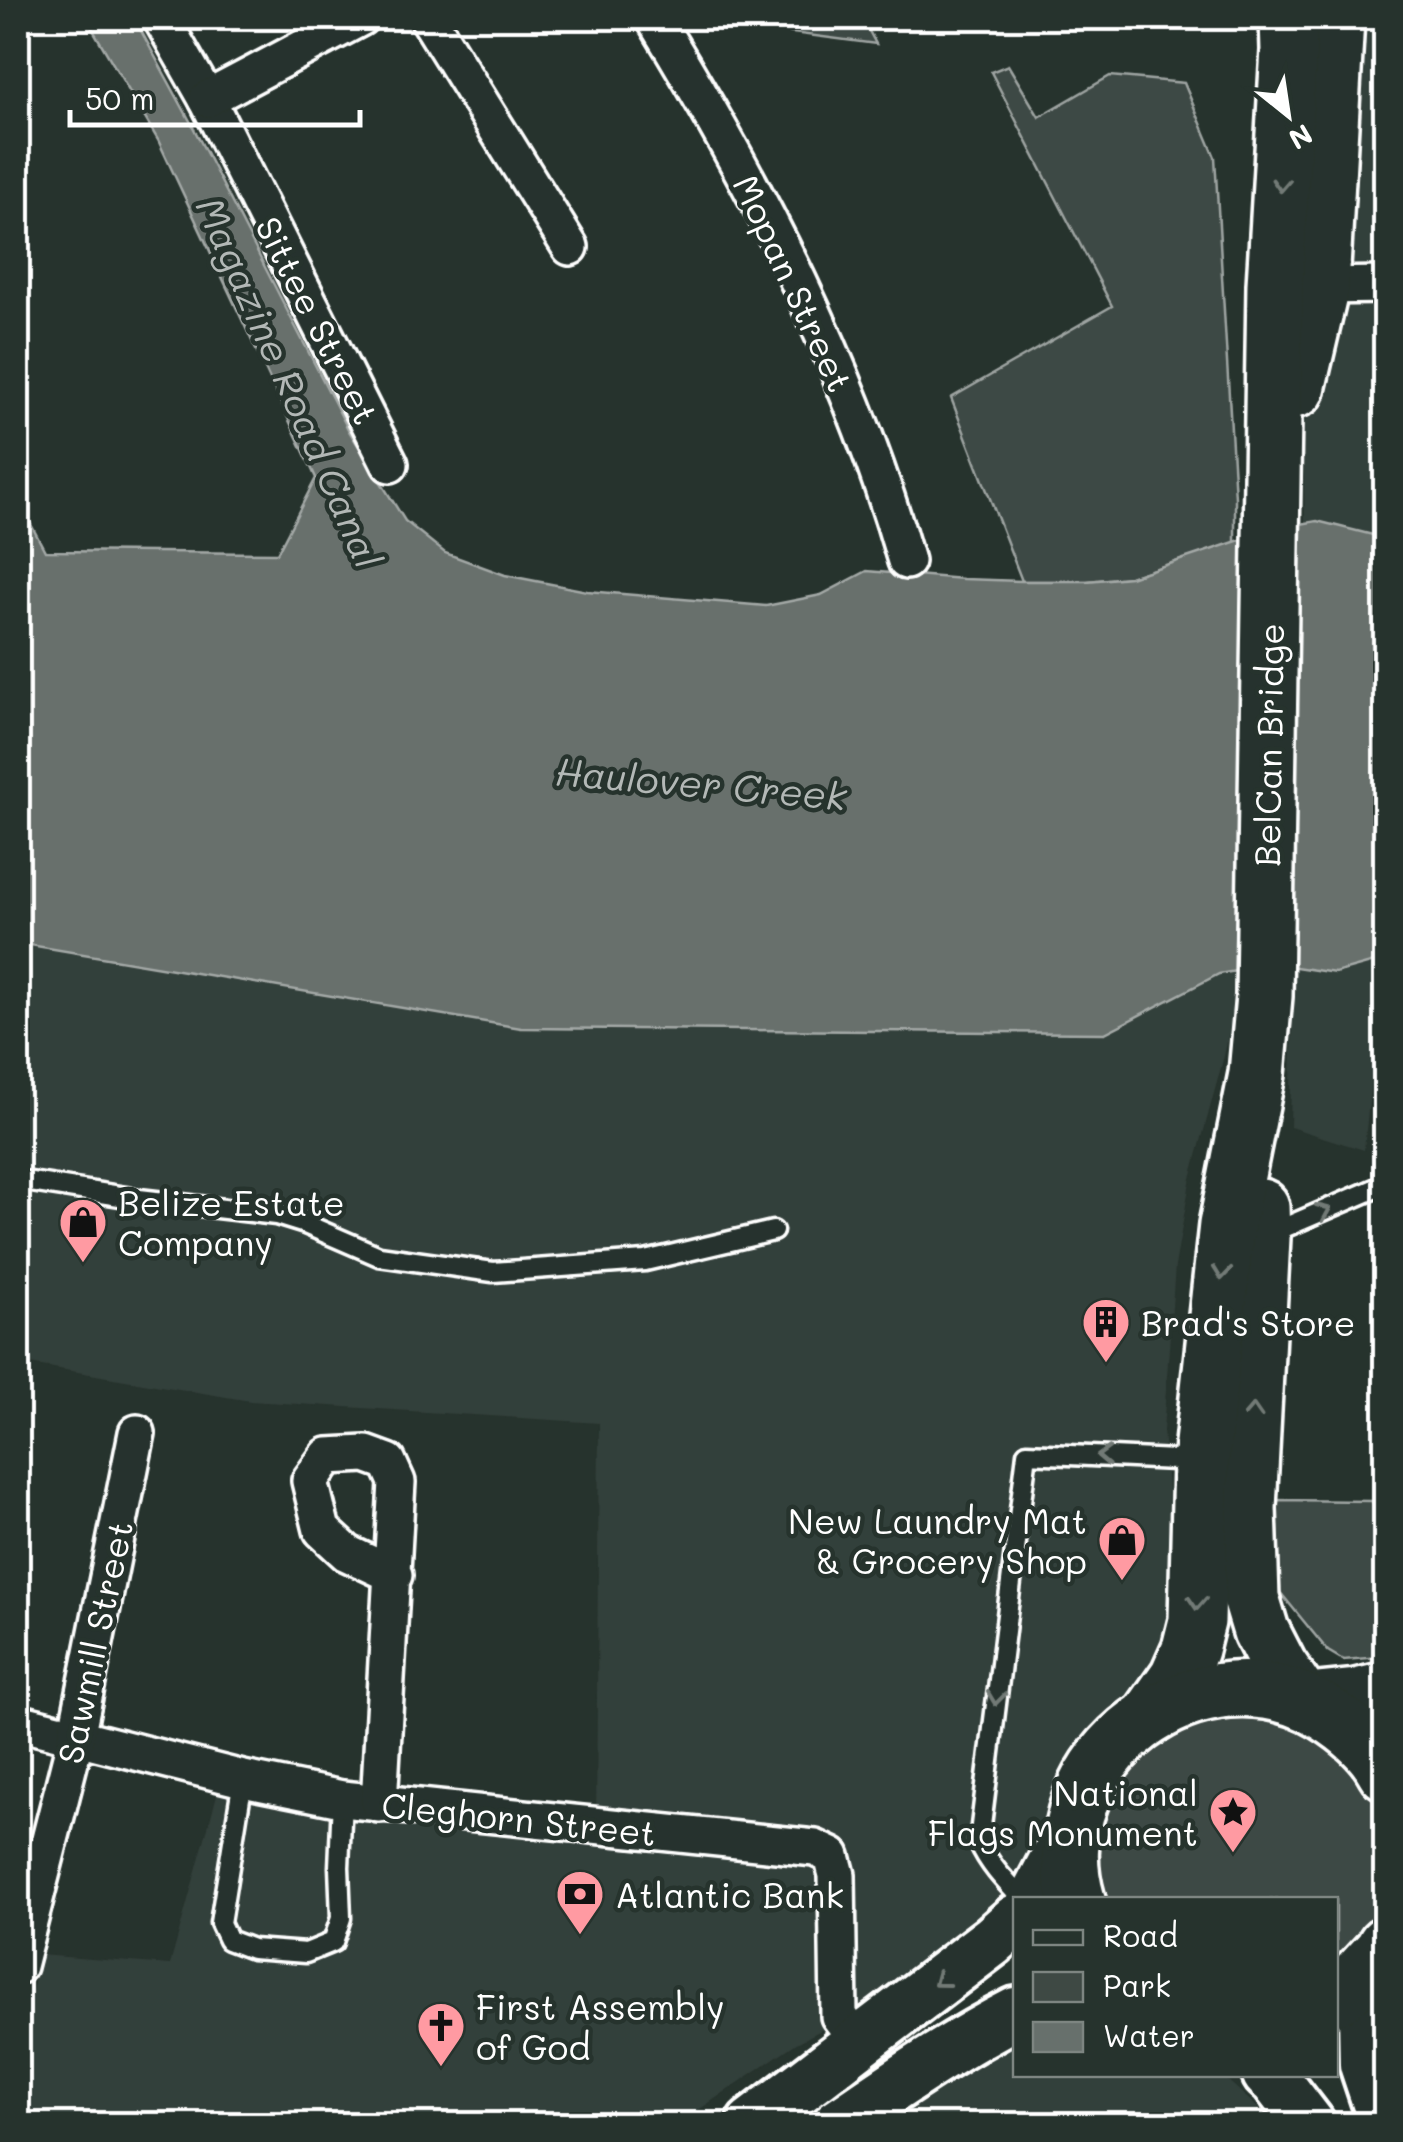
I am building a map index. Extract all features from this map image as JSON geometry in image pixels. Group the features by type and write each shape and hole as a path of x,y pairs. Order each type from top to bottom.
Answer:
{"main road":[{"path":"1273,494 1275,285 1288,18"},
{"path":"1273,494 1321,286 1336,18"},
{"name":"BelCan Bridge","path":"1257,1074 1264,996 1273,494"},
{"path":"1257,1074 1262,1237 1248,1508 1251,1598 1261,1632 1279,1666 1305,1701 1348,1727 1386,1772"},
{"path":"1152,1714 1178,1676 1190,1649 1196,1621 1202,1462 1227,1225 1257,1074"},
{"path":"1036,1897 1073,1826 1088,1782 1115,1743 1152,1714 1200,1694 1252,1689 1305,1701 1357,1697 1386,1690"},
{"path":"1073,1826 1071,1880 1076,1897"},
{"path":"752,2124 1013,1923"},
{"path":"1338,1996 1384,1948"},
{"path":"1384,1948 1364,2008 1365,2064 1385,2124"},
{"path":"867,2110 975,2033 1013,2014"},
{"path":"1270,2077 1308,2124"}],"street":[{"name":"Sittee Street","path":"162,18 208,99 390,464"},
{"path":"208,99 360,18"},
{"path":"428,18 570,247"},
{"name":"Mopan Street","path":"654,18 791,262 888,498 906,562"},
{"path":"1321,286 1386,285"},
{"name":"Sawmill Street","path":"18,1966 76,1737 137,1433"},
{"path":"379,1804 394,1575"},
{"name":"Cleghorn Street","path":"18,1722 243,1779 342,1799 815,1848 832,1856 837,1875 839,2016 860,2043"}],"lane":[{"path":"18,1180 276,1215 379,1256 492,1272 645,1261 773,1231"},
{"path":"1262,1237 1386,1184"},
{"path":"1019,1897 978,1842 1027,1453 1202,1462"},
{"path":"243,1779 220,1923 228,1940 252,1949 306,1953 333,1942 340,1918 342,1799"}],"shaded area":[{"path":"1318,18 1385,18 1385,538 1317,521 1305,523 1300,357"},
{"path":"18,943 74,951 1219,974 1237,971 1237,997 1190,1182 1175,1266 1163,1431 1179,1609 1159,1678 1121,1701 1087,1733 1070,1763 1061,1803 1013,1900 910,1982 795,2044 678,2124 18,2124 18,2055 40,1955 170,1965 221,1780 439,1830 596,1828 599,1423 250,1401 18,1362"},
{"path":"1294,959 1385,959 1385,1022 1377,1023 1364,1150 1290,1127"},
{"path":"1013,2042 1013,2077 1224,2077 1271,2124 886,2124"}],"green space":[{"path":"816,18 862,18 876,44 792,33"},
{"path":"1008,65 1039,117 1110,76 1184,83 1215,157 1235,543 1130,577 1022,581 951,398 1112,306 991,72"},
{"path":"1271,1500 1372,1501 1385,1526 1385,1655 1343,1660 1328,1651 1271,1581"},
{"path":"1232,1714 1294,1723 1337,1747 1370,1788 1385,1822 1384,1889 1368,1934 1338,1968 1338,1897 1102,1897 1097,1846 1111,1797 1140,1755 1182,1727"}],"water":[{"path":"86,18 134,18 349,431 405,521 445,553 505,575 587,591 766,606 821,595 867,571 1022,581 1130,577 1273,529 1317,521 1385,538 1385,959 1335,973 1276,964 1219,974 1105,1033 521,1028 18,943 18,514 25,513 45,551 277,553 316,478 158,140"}],"place":[{"name":"Belize Estate Company","path":"83,1264"},
{"name":"Brad's Store","path":"1106,1364"},
{"name":"New Laundry Mat & Grocery Shop","path":"1122,1582"},
{"name":"National Flags Monument","path":"1233,1854"},
{"name":"Atlantic Bank","path":"580,1936"},
{"name":"First Assembly of God","path":"441,2068"}],"water label":[{"name":"Magazine Road Canal","path":"290,382"},
{"name":"Haulover Creek","path":"701,783"}]}
